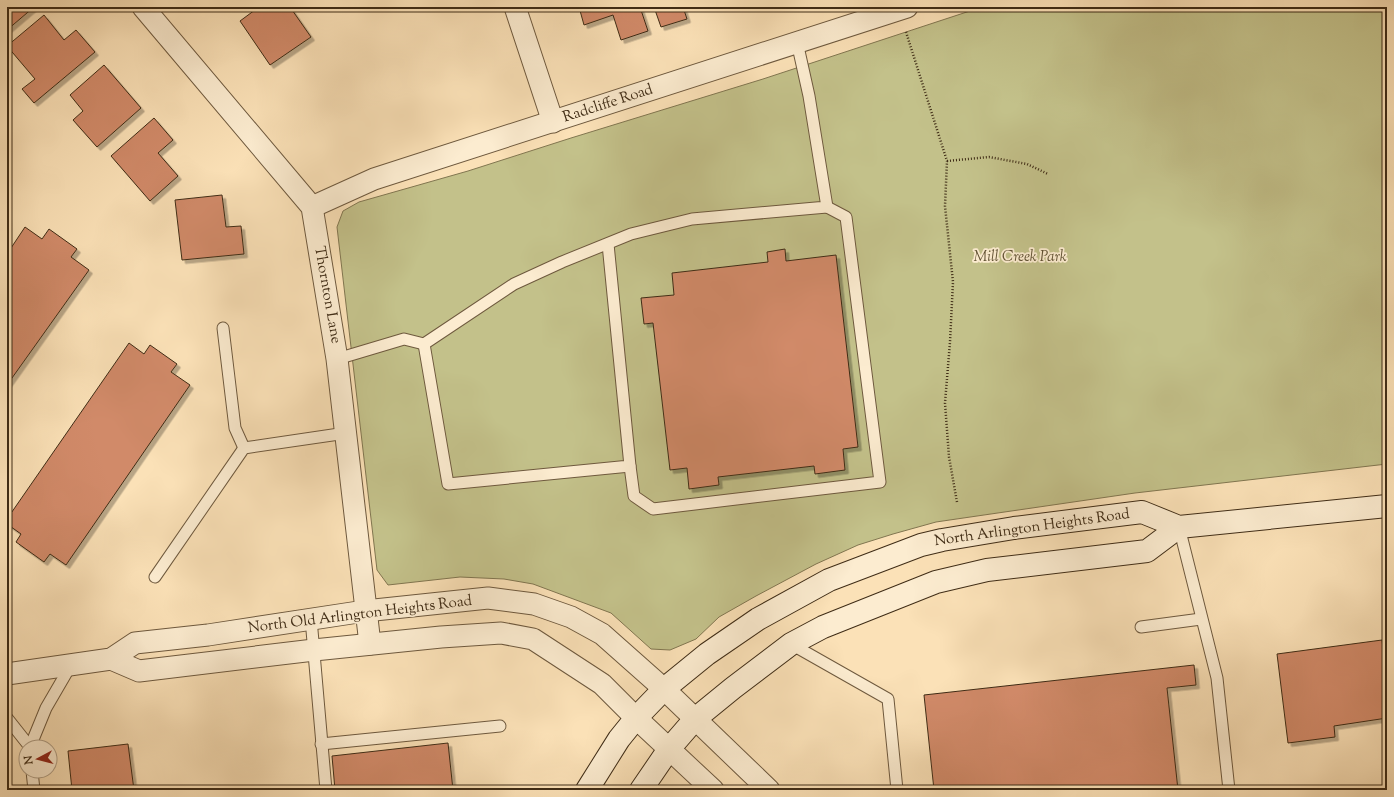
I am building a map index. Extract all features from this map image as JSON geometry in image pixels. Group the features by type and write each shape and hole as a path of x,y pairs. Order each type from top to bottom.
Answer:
{"main road":[{"name":"North Arlington Heights Road","path":"587,790 619,739 636,718 664,689 708,654 758,619 829,580 921,545 1014,528 1142,512 1180,527 1387,507"},
{"path":"641,790 669,749 695,720 733,688 790,644 823,627 936,582 988,570 1147,551 1180,527"}],"street":[{"path":"143,7 312,207"},
{"path":"515,7 553,122"},
{"name":"Radcliffe Road","path":"312,207 374,179 797,42 866,13 902,9"},
{"name":"Thornton Lane","path":"312,207 337,359 370,644"},
{"name":"North Old Arlington Heights Road","path":"7,674 111,659 135,643 208,635 365,611 488,598 534,604 571,616 602,634 664,689 769,790"},
{"name":"North Old Arlington Heights Road","path":"111,659 139,670 370,644 501,633 533,640 602,684 713,790"}],"lane":[{"path":"797,42 809,96 827,207"},
{"path":"337,359 404,339 424,344 514,284 562,262 631,234 692,219 827,207 846,217 880,482 653,509 634,496 608,244"},
{"path":"223,328 235,428 244,448"},
{"path":"424,344 448,484 630,466"},
{"path":"155,577 244,448 346,433"},
{"path":"1180,527 1216,678 1229,790"},
{"path":"1141,627 1201,618"},
{"path":"311,619 326,790"},
{"path":"790,644 888,700 897,790"},
{"path":"7,718 30,747 46,708 71,665"},
{"path":"321,744 500,726"},
{"path":"33,779 34,790"}],"path":[{"path":"902,9 908,36 947,161 945,206 952,282 950,342 945,403 949,457 957,502"},
{"path":"947,161 989,157 1027,164 1048,174"}],"green space":[{"name":"Mill Creek Park","path":"982,7 1387,7 1387,464 1135,493 936,522 858,545 816,564 719,617 696,639 670,650 651,649 611,613 533,584 504,579 460,577 388,585 377,570 337,227 343,211 359,202 468,171 763,79"}],"building":[{"path":"7,7 34,7 7,30"},
{"path":"259,7 290,7 311,37 270,65 240,21"},
{"path":"579,7 640,7 648,31 621,40 613,15 584,25"},
{"path":"654,7 683,7 687,19 661,27"},
{"path":"44,15 64,40 76,30 95,52 34,103 22,89 35,79 7,46"},
{"path":"104,65 141,108 97,147 73,120 83,111 70,95"},
{"path":"154,118 173,140 158,153 178,176 150,201 111,156"},
{"path":"222,195 226,227 241,226 244,254 182,260 175,200"},
{"path":"25,227 42,239 49,229 77,249 71,257 89,270 7,385 7,254"},
{"path":"785,249 786,261 836,255 858,447 843,449 845,470 815,474 814,466 718,477 719,485 689,489 687,468 670,470 653,323 644,324 641,298 674,295 672,273 768,262 767,252"},
{"path":"129,343 144,354 150,345 177,364 171,372 190,385 66,565 50,554 44,562 16,542 21,534 7,524 7,519"},
{"path":"1382,640 1387,682 1387,718 1334,726 1335,737 1288,743 1277,654"},
{"path":"1194,665 1196,685 1167,688 1178,790 934,790 924,695"},
{"path":"448,743 453,790 335,790 332,756"},
{"path":"128,744 134,790 72,790 68,751"}]}
